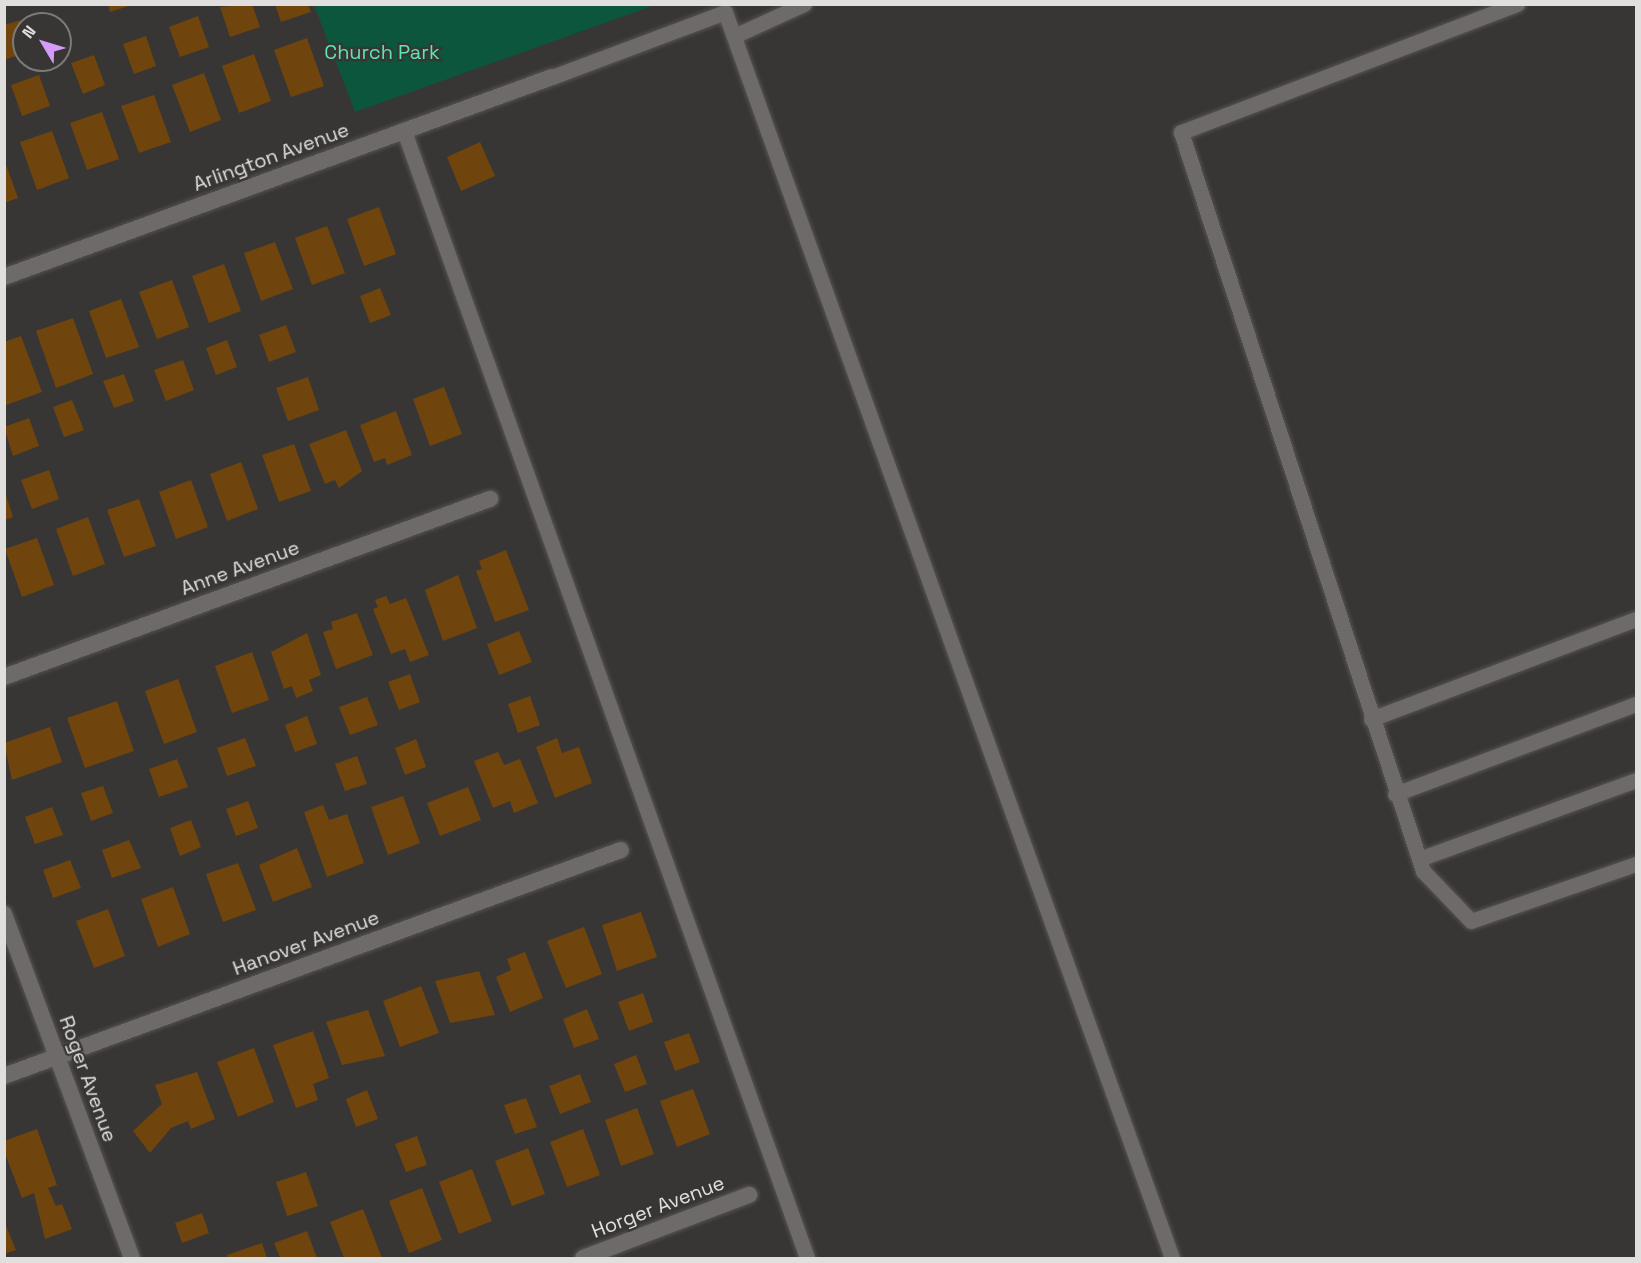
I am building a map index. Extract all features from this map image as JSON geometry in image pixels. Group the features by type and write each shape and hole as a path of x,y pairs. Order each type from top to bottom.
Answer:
{"street":[{"name":"Arlington Avenue","path":"4,277 552,77"},
{"name":"Anne Avenue","path":"4,676 490,499"},
{"name":"Hanover Avenue","path":"4,1076 621,850"},
{"name":"Roger Avenue","path":"4,914 132,1258"},
{"name":"Horger Avenue","path":"582,1258 749,1196"}],"lane":[{"path":"734,36 804,4"},
{"path":"1517,4 1180,132 1395,794 1424,871 1471,921 1636,864"},
{"path":"552,77 726,12 1172,1258"},
{"path":"404,131 807,1258"},
{"path":"1371,719 1636,619"},
{"path":"1395,794 1636,704"},
{"path":"1419,860 1636,780"}],"green space":[{"name":"Church Park","path":"314,4 655,5 355,112"}],"building":[{"path":"108,4 131,4 132,5 110,12"},
{"path":"252,4 260,27 230,37 220,7"},
{"path":"275,4 308,4 311,12 281,22"},
{"path":"198,16 209,47 180,57 169,27"},
{"path":"12,23 12,57 4,60 4,25"},
{"path":"146,36 156,66 134,74 123,44"},
{"path":"307,38 324,86 291,97 274,50"},
{"path":"254,54 271,101 239,113 222,66"},
{"path":"94,55 105,85 83,94 72,63"},
{"path":"204,73 221,120 190,132 172,85"},
{"path":"39,75 50,106 22,116 11,85"},
{"path":"154,95 171,142 139,153 121,106"},
{"path":"102,112 119,159 87,170 70,123"},
{"path":"52,131 69,178 37,190 20,142"},
{"path":"480,142 495,176 461,191 447,157"},
{"path":"4,163 18,198 4,203"},
{"path":"379,207 396,254 364,266 347,219"},
{"path":"327,226 345,273 312,285 295,238"},
{"path":"275,242 293,289 261,301 244,253"},
{"path":"224,264 241,311 209,323 192,276"},
{"path":"172,280 189,327 157,339 139,292"},
{"path":"380,288 391,315 370,323 360,296"},
{"path":"121,299 139,347 106,358 89,311"},
{"path":"73,318 93,374 56,388 36,331"},
{"path":"286,325 296,352 269,362 259,335"},
{"path":"21,336 42,392 6,405 4,342"},
{"path":"227,340 237,367 216,375 206,348"},
{"path":"183,360 194,390 166,401 154,370"},
{"path":"124,374 134,401 114,408 103,381"},
{"path":"308,377 319,410 288,421 276,388"},
{"path":"444,387 462,434 430,446 413,399"},
{"path":"72,400 84,430 64,437 53,407"},
{"path":"396,411 412,455 387,465 385,458 374,462 360,425"},
{"path":"29,418 39,446 13,456 4,427"},
{"path":"346,430 362,471 339,488 335,480 325,484 309,444"},
{"path":"294,444 311,491 279,502 262,455"},
{"path":"241,462 258,509 227,521 210,474"},
{"path":"49,470 59,499 32,509 21,480"},
{"path":"191,480 208,527 176,539 159,492"},
{"path":"5,492 13,517 5,520"},
{"path":"139,499 156,546 124,557 107,510"},
{"path":"88,517 105,564 73,576 56,529"},
{"path":"37,538 54,585 22,597 5,549"},
{"path":"506,550 529,610 495,622 476,571 482,569 479,561"},
{"path":"458,575 477,628 443,641 425,590"},
{"path":"386,596 390,604 406,598 429,655 410,662 405,649 391,654 373,609 378,607 375,600"},
{"path":"357,613 373,655 336,669 323,632 333,629 331,622"},
{"path":"519,631 532,662 499,675 487,644"},
{"path":"307,633 321,675 309,680 313,691 296,698 292,686 284,689 271,652"},
{"path":"252,652 269,700 232,713 215,666"},
{"path":"410,674 420,702 399,710 388,682"},
{"path":"178,679 197,732 164,744 145,691"},
{"path":"530,696 540,725 518,733 508,704"},
{"path":"367,697 378,725 350,735 339,707"},
{"path":"117,701 134,751 85,768 67,718"},
{"path":"307,716 317,744 295,752 285,725"},
{"path":"50,727 62,762 12,780 4,743"},
{"path":"245,738 256,766 227,776 217,748"},
{"path":"557,738 562,753 579,747 592,783 555,798 536,747"},
{"path":"416,739 426,767 405,775 395,748"},
{"path":"498,752 504,765 520,759 538,803 514,813 510,801 493,808 474,761"},
{"path":"357,756 367,784 345,791 335,764"},
{"path":"177,759 188,787 159,797 149,769"},
{"path":"103,786 113,813 91,821 81,793"},
{"path":"468,787 481,820 440,836 427,803"},
{"path":"403,796 420,843 388,855 371,807"},
{"path":"248,801 258,828 236,836 226,809"},
{"path":"323,805 329,820 347,814 364,863 327,877 304,812"},
{"path":"52,807 63,835 35,844 25,817"},
{"path":"191,820 201,847 180,856 170,828"},
{"path":"129,840 141,868 112,878 102,850"},
{"path":"297,848 312,887 273,902 259,865"},
{"path":"70,860 81,888 53,898 43,870"},
{"path":"238,863 256,910 223,922 206,874"},
{"path":"173,887 190,934 158,947 141,899"},
{"path":"108,909 125,956 94,968 76,921"},
{"path":"641,912 657,957 617,971 602,925"},
{"path":"584,927 602,974 566,988 547,941"},
{"path":"525,952 543,998 510,1012 496,977 511,970 507,959"},
{"path":"479,971 495,1015 450,1023 435,981"},
{"path":"421,986 439,1033 400,1047 383,1001"},
{"path":"643,993 653,1022 629,1031 618,1002"},
{"path":"587,1009 599,1039 574,1048 563,1019"},
{"path":"368,1010 385,1056 342,1065 326,1022"},
{"path":"313,1031 329,1078 313,1084 318,1100 296,1108 273,1045"},
{"path":"689,1033 700,1062 675,1071 664,1042"},
{"path":"254,1048 274,1102 238,1117 217,1062"},
{"path":"636,1055 647,1084 625,1092 614,1064"},
{"path":"197,1072 215,1119 191,1129 188,1121 171,1128 150,1153 133,1131 162,1104 155,1085"},
{"path":"580,1074 591,1102 560,1114 549,1086"},
{"path":"693,1089 710,1134 677,1147 660,1101"},
{"path":"367,1090 378,1119 356,1127 346,1099"},
{"path":"526,1098 537,1127 515,1134 504,1105"},
{"path":"637,1108 654,1154 621,1166 605,1120"},
{"path":"37,1129 57,1185 48,1188 56,1206 62,1204 72,1229 45,1239 34,1193 22,1198 4,1151 4,1141"},
{"path":"583,1129 600,1175 567,1187 550,1142"},
{"path":"417,1136 427,1165 406,1172 395,1144"},
{"path":"528,1148 545,1194 512,1206 495,1161"},
{"path":"472,1169 492,1221 459,1234 439,1182"},
{"path":"306,1172 318,1206 287,1216 276,1182"},
{"path":"422,1188 442,1240 409,1253 389,1201"},
{"path":"363,1209 382,1258 344,1258 330,1222"},
{"path":"202,1213 209,1233 182,1243 175,1223"},
{"path":"4,1221 16,1250 4,1254"},
{"path":"307,1231 317,1258 280,1258 274,1243"},
{"path":"262,1243 267,1258 228,1258 227,1255"}]}
